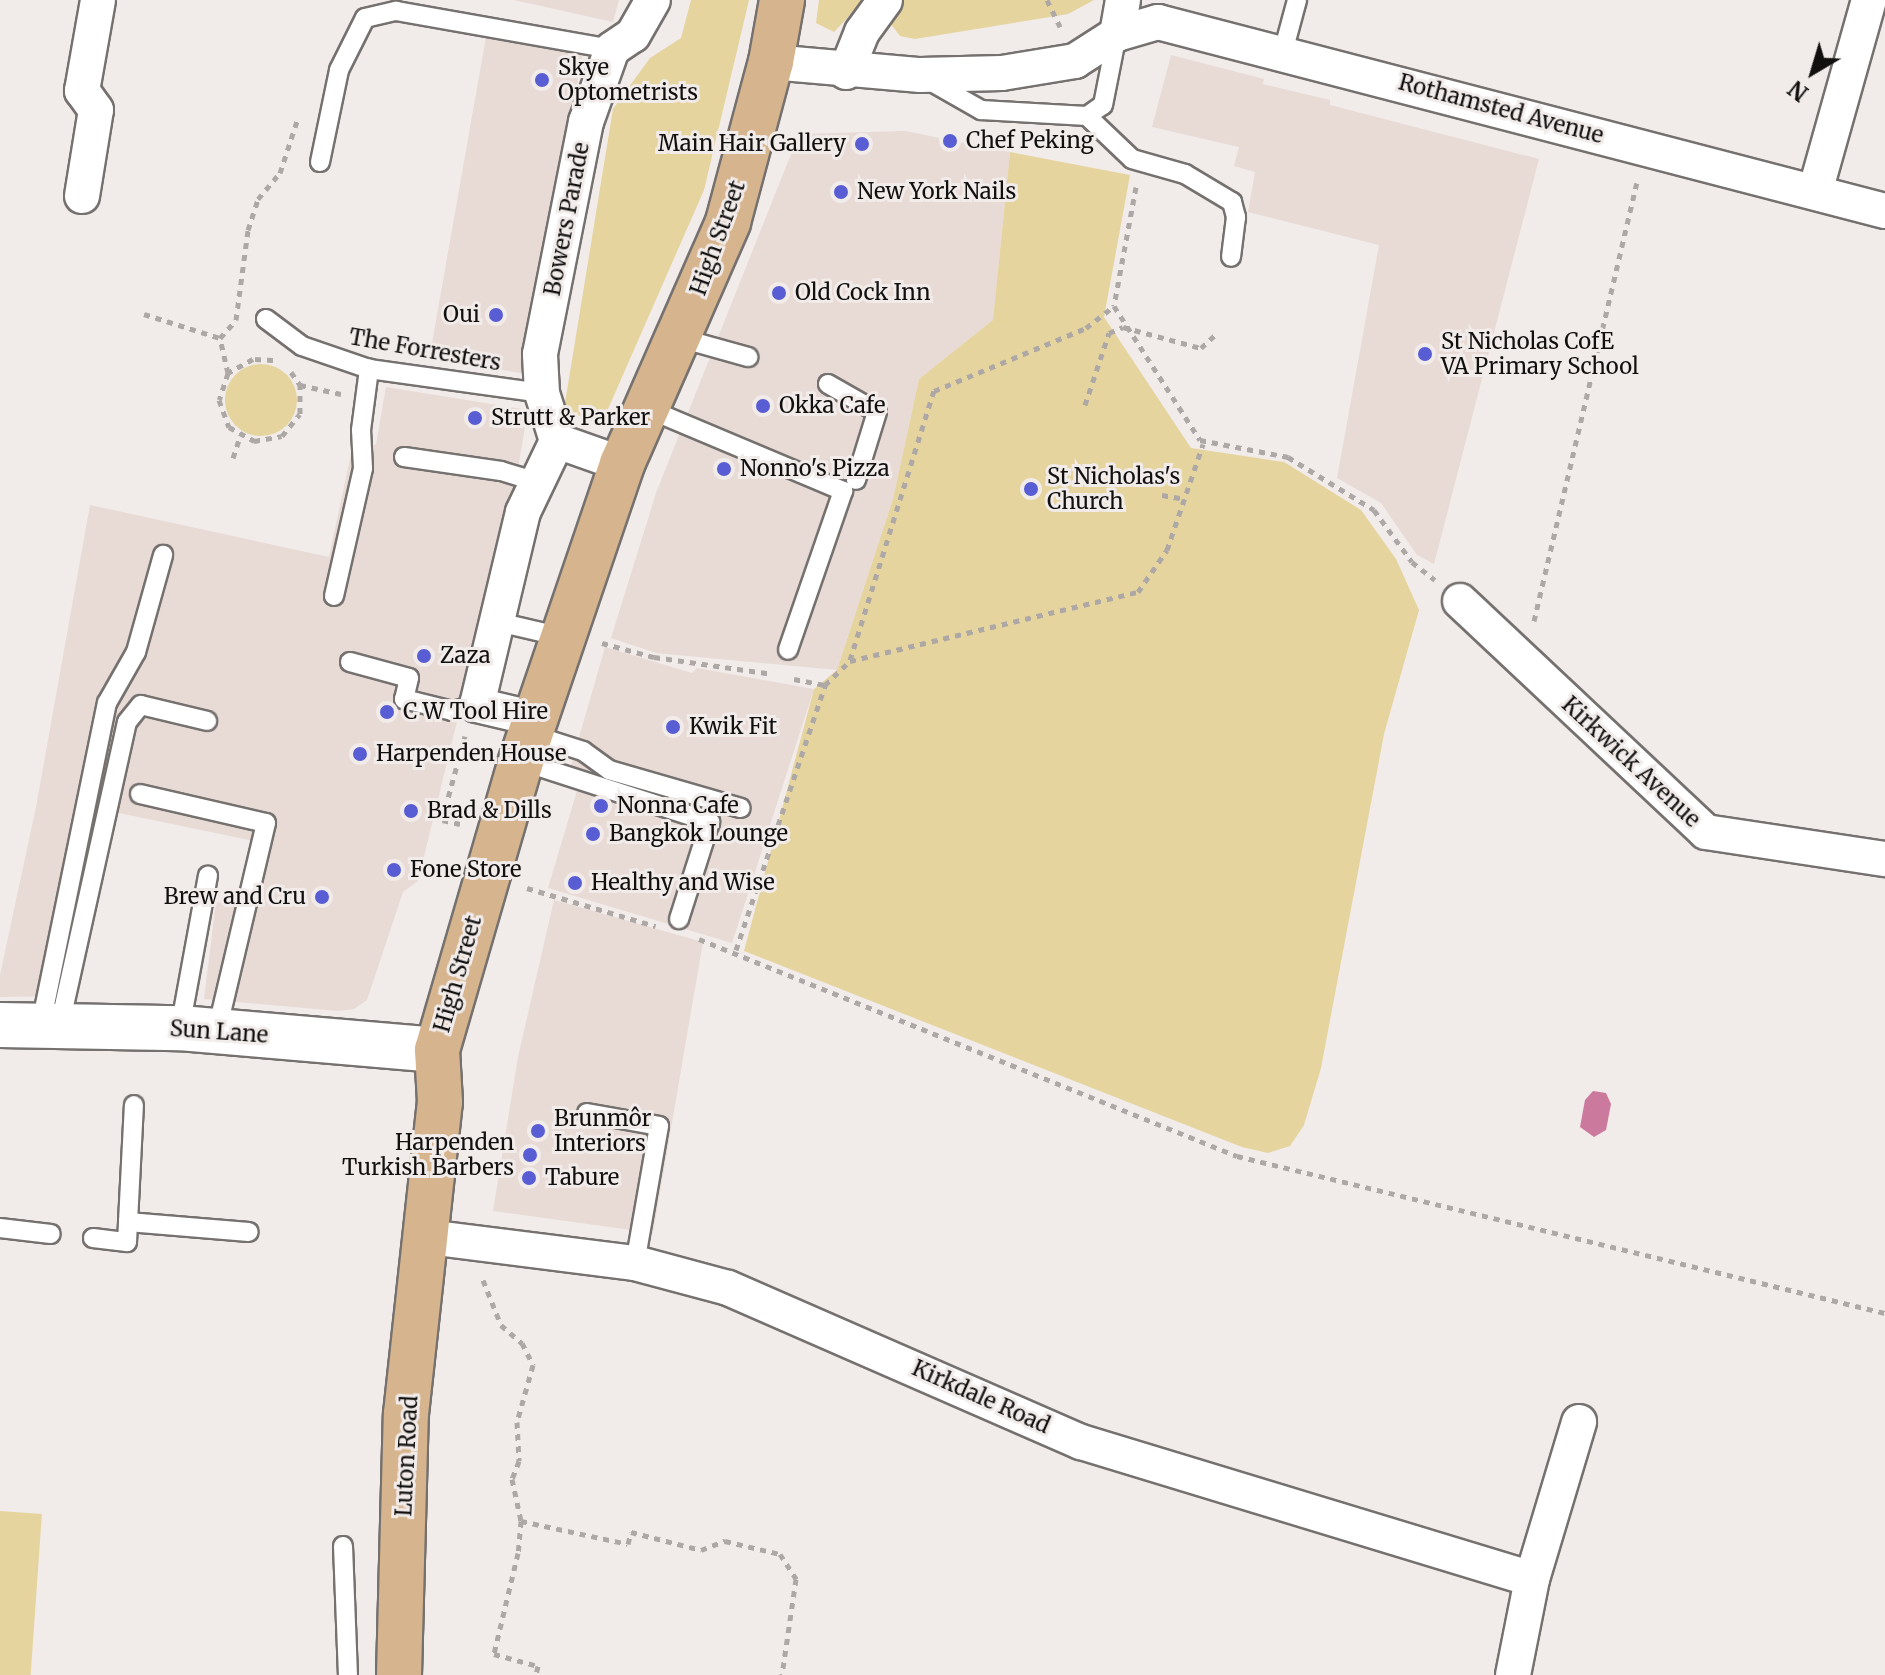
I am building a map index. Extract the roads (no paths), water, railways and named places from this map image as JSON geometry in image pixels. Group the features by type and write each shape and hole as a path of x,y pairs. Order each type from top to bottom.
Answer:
{"main road":[{"name":"High Street","path":"448,1239 437,1050 486,875 529,738 622,464 680,338 728,222 771,62 782,0"},
{"name":"Luton Road","path":"399,1675 406,1414 448,1239"}],"street":[{"path":"82,196 96,110 82,91 98,0"},
{"path":"612,49 633,35 653,0"},
{"path":"846,72 862,32 885,0"},
{"path":"1117,34 1123,0"},
{"path":"1815,192 1869,0"},
{"name":"Rothamsted Avenue","path":"771,62 846,72 920,75 1002,73 1075,61 1117,34 1158,22 1283,52 1885,211"},
{"name":"Bowers Parade","path":"542,393 540,354 586,122 612,49"},
{"path":"529,738 477,705 494,621 534,481 557,441 542,393"},
{"path":"557,441 622,464"},
{"name":"Kirkwick Avenue","path":"1460,601 1706,832 1885,859"},
{"name":"Sun Lane","path":"34,1025 198,1029 437,1050"},
{"name":"Kirkdale Road","path":"448,1239 635,1263 728,1288 817,1324 1081,1442 1532,1579"},
{"path":"1513,1675 1532,1579 1579,1422"}],"lane":[{"path":"1283,52 1297,0"},
{"path":"320,162 339,70 365,18 396,11 612,49"},
{"path":"920,75 981,110 1087,116 1103,105 1117,34"},
{"path":"1087,116 1132,159 1185,174 1232,202 1236,217 1231,257"},
{"name":"The Forresters","path":"266,319 302,346 369,369 542,393"},
{"path":"680,338 748,357"},
{"path":"334,596 363,468 369,369"},
{"path":"828,384 877,412 856,480"},
{"path":"646,408 843,491 788,650"},
{"path":"404,457 501,471 534,481"},
{"path":"34,1025 107,703 136,652 163,555"},
{"path":"494,621 562,637"},
{"path":"350,662 409,678 404,699 452,711 477,705"},
{"path":"34,1025 127,722 141,705 207,721"},
{"path":"529,738 583,751 609,770 741,808"},
{"path":"529,738 710,822 671,923"},
{"path":"140,794 266,823 198,1029"},
{"path":"198,1029 208,876"},
{"path":"93,1238 127,1242 134,1105"},
{"path":"587,1113 659,1126 635,1263"},
{"path":"128,1222 249,1232"},
{"path":"0,1228 51,1234"},
{"path":"343,1546 348,1675"}],"place":[{"name":"Skye Optometrists","path":"542,80"},
{"name":"Chef Peking","path":"950,141"},
{"name":"Main Hair Gallery","path":"862,144"},
{"name":"New York Nails","path":"841,192"},
{"name":"Old Cock Inn","path":"779,293"},
{"name":"Oui","path":"496,315"},
{"name":"St Nicholas CofE VA Primary School","path":"1425,354"},
{"name":"Okka Cafe","path":"763,406"},
{"name":"Strutt & Parker","path":"475,418"},
{"name":"Nonno's Pizza","path":"724,469"},
{"name":"St Nicholas's Church","path":"1031,489"},
{"name":"Zaza","path":"424,656"},
{"name":"C W Tool Hire","path":"387,712"},
{"name":"Kwik Fit","path":"673,727"},
{"name":"Harpenden House","path":"360,754"},
{"name":"Nonna Cafe","path":"601,806"},
{"name":"Brad & Dills","path":"411,811"},
{"name":"Bangkok Lounge","path":"593,834"},
{"name":"Fone Store","path":"394,870"},
{"name":"Healthy and Wise","path":"575,883"},
{"name":"Brew and Cru","path":"322,897"},
{"name":"Brunmôr Interiors","path":"538,1131"},
{"name":"Harpenden Turkish Barbers","path":"530,1155"},
{"name":"Tabure","path":"529,1178"}]}
